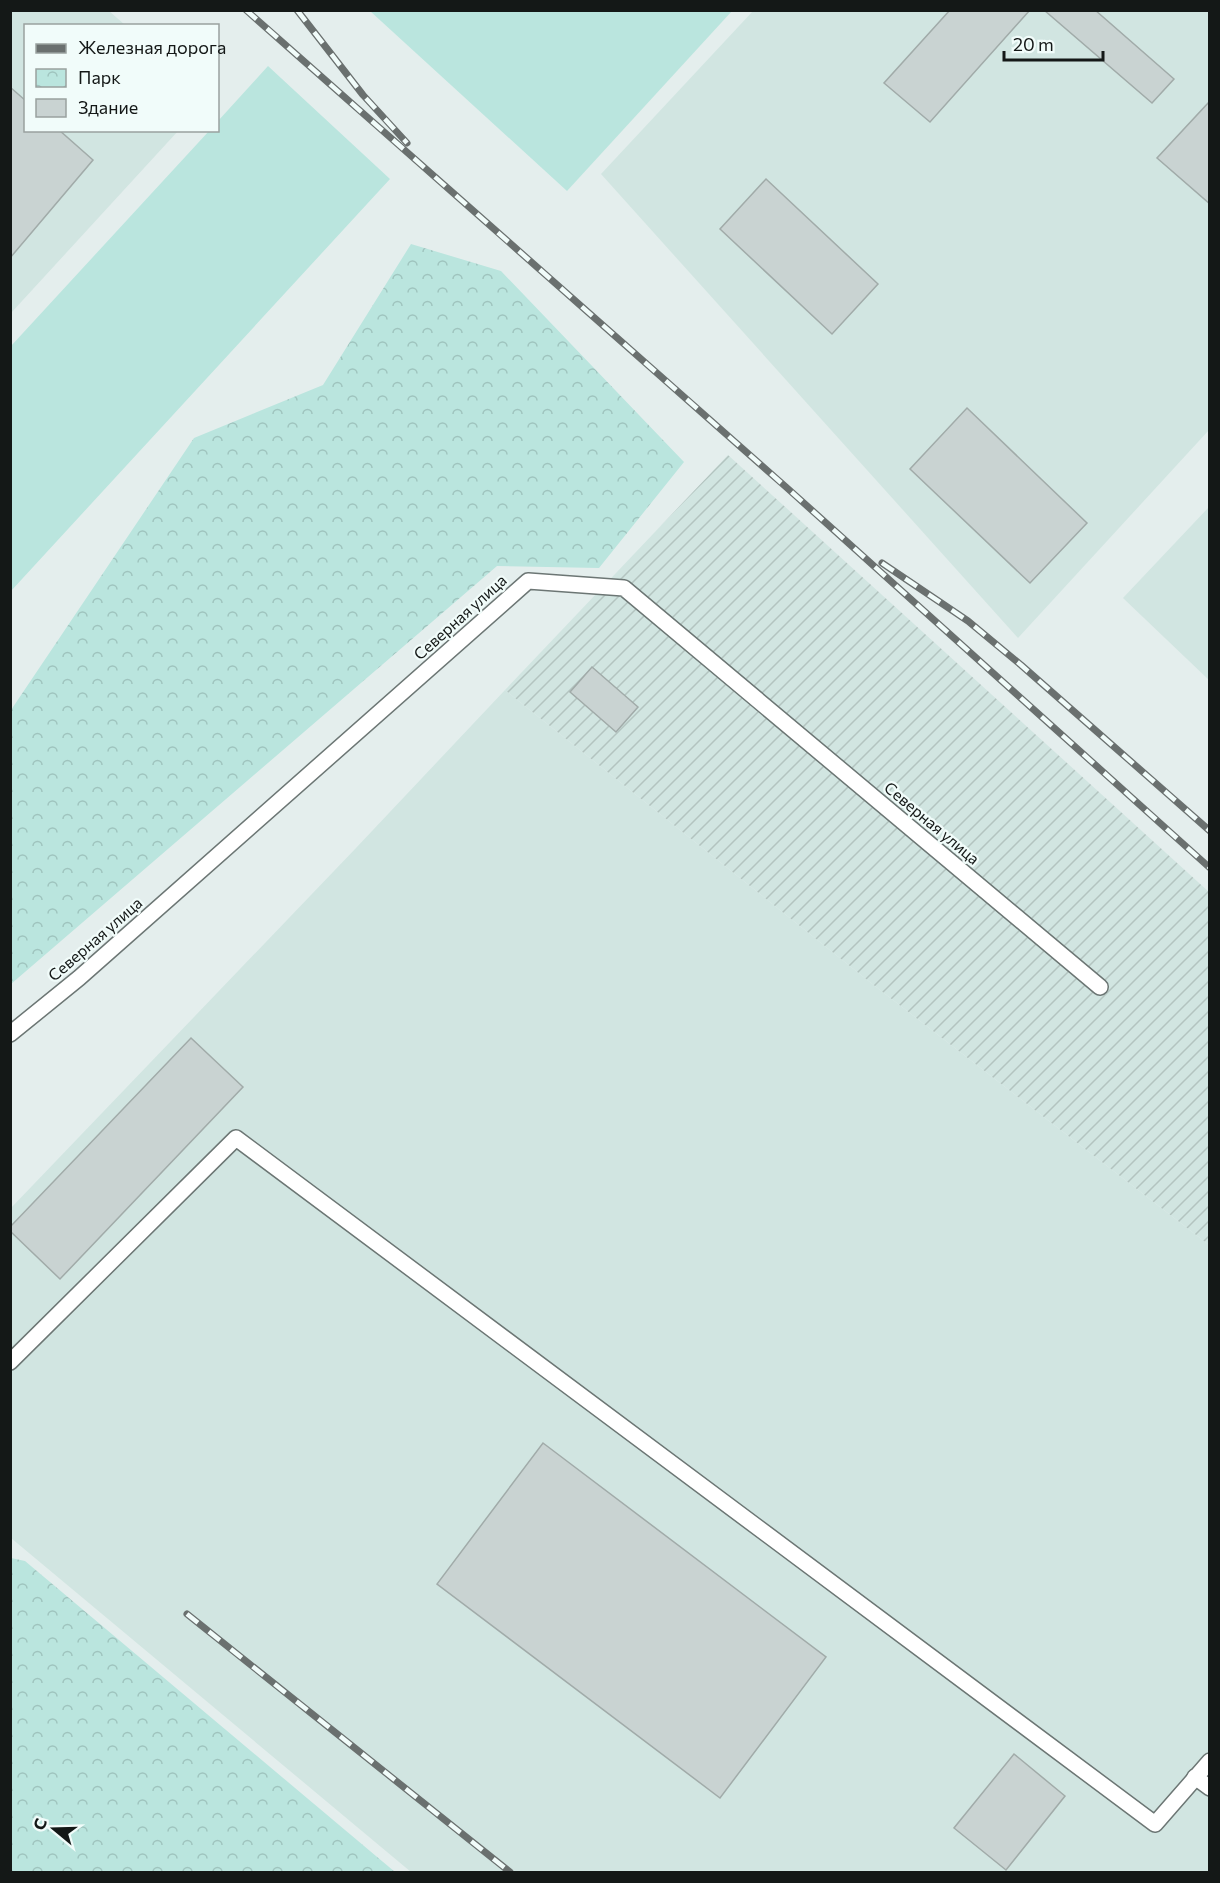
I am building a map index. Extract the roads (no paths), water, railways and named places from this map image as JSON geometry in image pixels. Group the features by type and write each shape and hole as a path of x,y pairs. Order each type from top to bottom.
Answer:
{"lane":[{"name":"Северная улица","path":"10,1034 79,978 528,581 624,588 1100,987"},
{"path":"10,1362 236,1138 1155,1824 1209,1761"},
{"path":"1195,1778 1209,1788"}],"railway":[{"path":"246,10 786,487 1210,868"},
{"path":"297,10 363,95 407,143"},
{"path":"882,563 968,621 1210,831"},
{"path":"187,1614 510,1872"}]}
